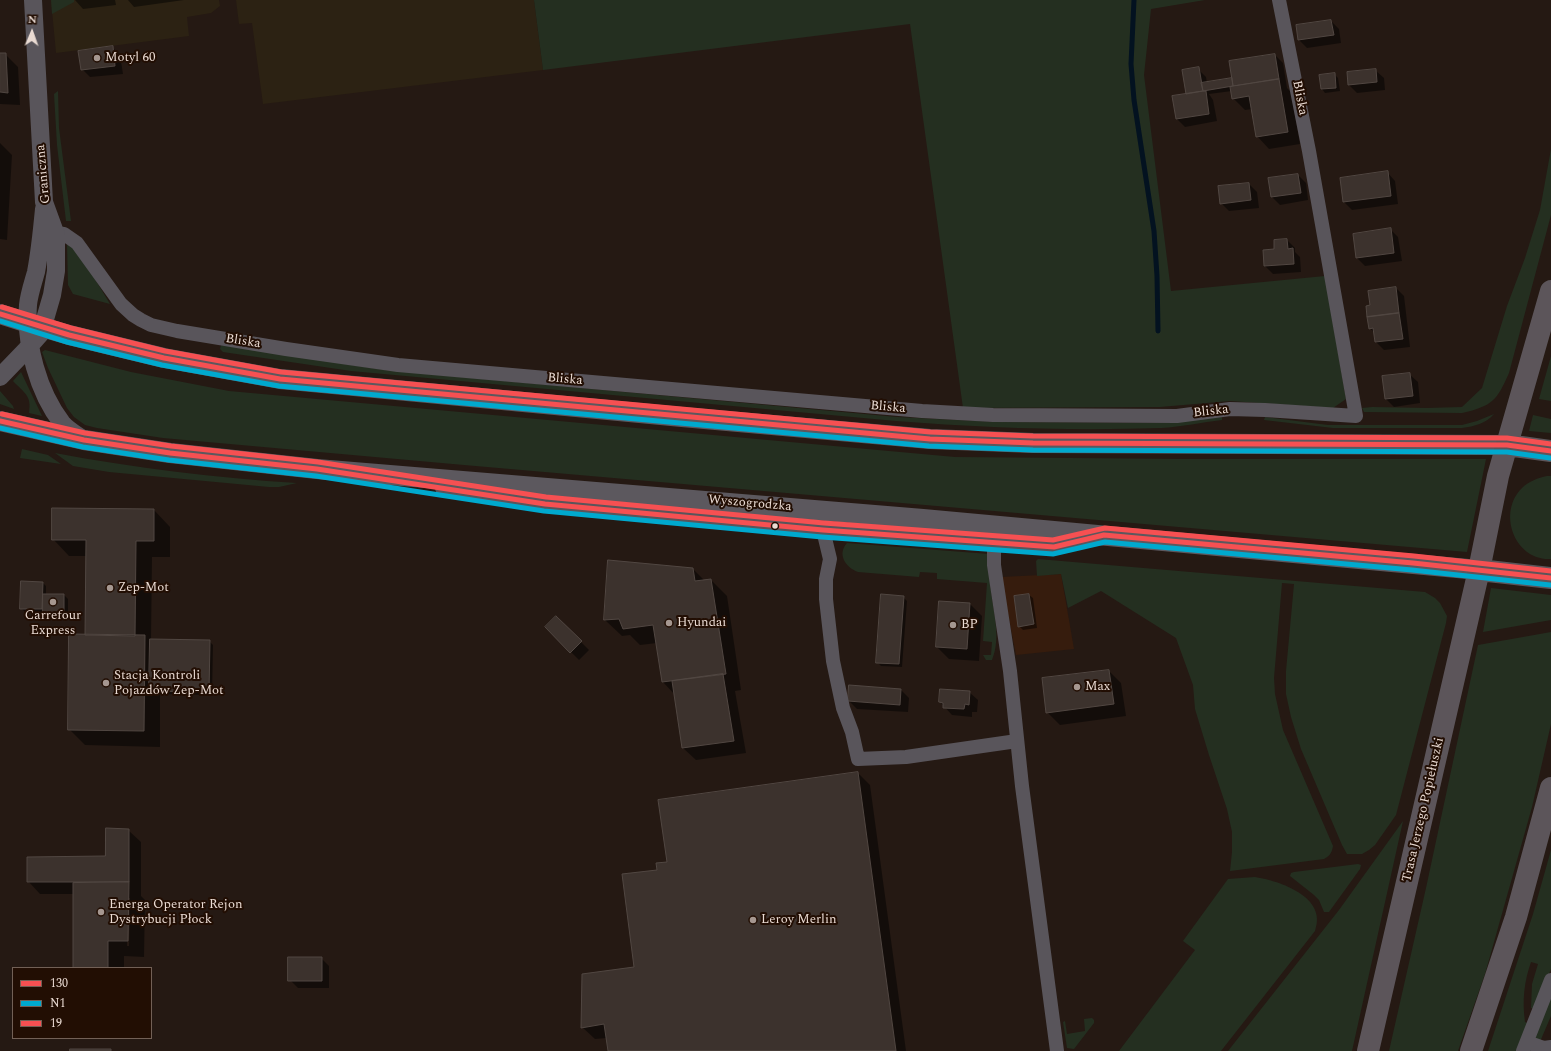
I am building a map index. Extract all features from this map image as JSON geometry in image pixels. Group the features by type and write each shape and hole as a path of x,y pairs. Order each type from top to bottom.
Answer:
{"main road":[{"name":"Trasa Jerzego Popiełuszki","path":"1368,1051 1479,570 1498,476 1551,292"},
{"path":"0,314 36,325 164,358 280,379 930,439 1033,443 1507,445 1551,451"},
{"name":"Wyszogrodzka","path":"0,421 84,440 170,453 317,469 922,519 1479,570"},
{"path":"1479,570 1545,577"},
{"path":"1471,1051 1516,917 1551,788"}],"street":[{"name":"Graniczna","path":"33,0 44,202 48,232 35,273 28,306 36,325 30,346 37,376 55,412 66,427 84,440"},
{"name":"Bliska","path":"48,232 64,234 77,243 126,310 146,322 177,331 214,338 390,364 906,410 993,415 1177,416 1230,409 1356,416 1309,150 1279,0"},
{"path":"0,377 30,346"},
{"path":"317,469 545,504 823,530 1054,547 1104,535"},
{"path":"823,530 830,559 826,579 828,622 833,661 843,708 852,732 858,759 906,757 1017,741"},
{"path":"997,543 994,552 994,565 1010,671 1022,786 1057,1051"},
{"path":"1551,980 1525,1046 1544,1048 1551,1047"}],"shaded area":[{"path":"51,0 219,0 220,6 211,13 187,17 189,36 56,53"},
{"path":"236,0 534,0 543,70 263,104 252,23 239,24"},
{"path":"1061,574 1074,649 1016,655 1001,577"}],"green space":[{"path":"51,0 74,0 74,2 52,14"},
{"path":"534,0 1205,0 1151,9 1144,75 1171,291 1325,276 1346,399 1333,408 1230,401 1160,407 963,408 910,24 543,70"},
{"path":"58,91 59,128 71,221 66,221 57,145 54,94"},
{"path":"1551,149 1551,215 1509,373 1497,396 1481,408 1462,413 1364,412 1362,408 1372,407 1462,407 1482,388 1507,306 1525,258 1540,210"},
{"path":"67,245 73,247 89,269 110,304 73,294 68,285"},
{"path":"221,345 385,370 897,417 997,422 1161,423 1222,417 1222,420 1169,427 1128,429 995,427 896,421 351,371 223,352 220,349"},
{"path":"45,350 131,372 229,391 955,457 1486,459 1467,552 163,438 97,428 85,425 74,417 67,408 48,368 42,352"},
{"path":"1551,356 1551,401 1539,399"},
{"path":"21,372 42,416 29,413 30,407 28,398 13,381"},
{"path":"0,391 13,406 14,409 0,404"},
{"path":"1494,414 1480,424 1462,428 1333,428 1264,420 1265,417 1328,425 1462,425"},
{"path":"1533,415 1551,419 1551,433 1529,431"},
{"path":"22,449 48,455 61,464 20,458"},
{"path":"55,453 176,472 297,483 279,487 269,487 109,472 73,466"},
{"path":"1551,476 1551,559 1538,558 1527,552 1519,544 1513,533 1510,522 1511,510 1515,498 1522,488 1534,480"},
{"path":"847,543 989,554 989,568 996,635 995,652 992,660 986,660 983,655 991,655 992,642 983,641 987,583 937,579 937,573 920,572 919,577 858,572 849,567 844,560 843,551"},
{"path":"1038,559 1425,592 1435,598 1440,603 1447,616 1446,623 1396,815 1375,845 1362,854 1347,854 1301,749 1291,717 1286,694 1286,671 1294,584 1282,583 1274,678 1275,694 1283,730 1333,848 1329,855 1324,859 1230,871 1232,832 1227,809 1195,709 1193,685 1176,638 1101,591 1068,608 1061,574 1037,576 1036,561"},
{"path":"1491,588 1551,595 1551,620 1483,632"},
{"path":"1551,632 1551,724 1532,807 1485,974 1458,1051 1389,1051 1426,888 1478,645"},
{"path":"1403,821 1352,1051 1228,1051 1339,910"},
{"path":"1551,850 1551,969 1535,1009 1531,1008 1532,984 1538,964 1531,962 1525,984 1524,999 1525,1022 1529,1024 1518,1051 1488,1051 1533,914"},
{"path":"1358,864 1361,865 1360,869 1329,912 1324,912 1319,900 1290,876 1291,873 1294,872"},
{"path":"1255,877 1277,882 1299,893 1308,900 1315,909 1317,919 1315,931 1221,1051 1119,1051 1195,950 1183,941 1228,879"},
{"path":"1551,994 1551,1016 1536,1051 1528,1051"},
{"path":"1092,1018 1094,1023 1074,1049 1067,1048 1063,1022 1065,1021 1067,1034 1085,1031 1084,1019"}],"building":[{"path":"1331,20 1334,35 1298,40 1296,25"},
{"name":"Motyl 60","path":"113,46 115,66 81,70 78,51"},
{"path":"0,53 6,53 8,93 0,92"},
{"path":"1275,54 1279,79 1233,86 1229,61"},
{"path":"1199,67 1203,91 1186,94 1182,70"},
{"path":"1376,69 1377,82 1348,85 1347,72"},
{"path":"1335,73 1336,88 1321,89 1319,75"},
{"path":"1232,78 1233,86 1203,91 1201,83"},
{"path":"1279,79 1288,132 1256,137 1249,96 1232,99 1230,87"},
{"path":"1206,91 1209,114 1176,119 1172,96"},
{"path":"1388,171 1391,196 1343,202 1340,178"},
{"path":"1298,174 1301,193 1271,197 1268,178"},
{"path":"1249,183 1251,200 1220,204 1218,186"},
{"path":"1391,228 1394,253 1356,258 1353,234"},
{"path":"1287,239 1288,249 1293,248 1294,264 1264,266 1263,250 1274,249 1274,240"},
{"path":"1396,287 1399,313 1367,317 1366,306 1370,305 1368,291"},
{"path":"1399,313 1403,339 1375,342 1373,328 1369,329 1367,317"},
{"path":"1410,373 1413,396 1385,399 1382,376"},
{"name":"Zep-Mot","path":"52,508 154,509 154,541 136,541 135,636 85,635 86,540 52,540"},
{"name":"Hyundai","path":"608,560 693,568 695,581 711,579 726,674 662,682 653,625 623,629 619,619 604,620"},
{"path":"21,581 43,582 42,609 20,609"},
{"name":"Carrefour Express","path":"43,594 64,594 64,615 43,615"},
{"path":"881,594 904,596 899,664 876,663"},
{"path":"1029,594 1034,624 1018,627 1014,596"},
{"name":"BP","path":"939,601 970,603 967,649 936,647"},
{"path":"556,616 582,641 570,653 545,627"},
{"name":"Stacja Kontroli Pojazdów Zep-Mot","path":"69,634 145,635 144,731 68,730"},
{"path":"150,639 210,640 209,692 149,691"},
{"name":"Max","path":"1109,670 1114,704 1046,713 1042,678"},
{"path":"723,674 734,741 682,748 672,681"},
{"path":"849,685 901,689 900,705 848,701"},
{"path":"940,689 970,691 969,705 965,704 964,709 943,708 943,703 939,702"},
{"name":"Leroy Merlin","path":"858,772 896,1051 608,1051 604,1024 581,1028 582,974 634,967 622,874 657,870 656,863 667,862 658,800"},
{"path":"106,828 129,829 129,882 27,882 27,857 105,856"},
{"name":"Energa Operator Rejon Dystrybucji Płock","path":"129,882 128,941 108,941 108,967 73,967 73,883"},
{"path":"288,957 322,957 322,981 288,981"},
{"path":"70,1049 111,1049 111,1051 70,1051"}],"waterway":[{"path":"1134,0 1131,64 1134,100 1154,231 1158,331"}],"transit line":[{"name":"19","path":"2,307 71,328 165,351 281,372 930,432 1033,436 1507,438 1551,444"},
{"name":"130","path":"0,314 69,335 164,358 280,379 930,439 1033,443 1507,445 1551,451"},
{"name":"N1","path":"0,321 67,342 162,365 279,386 929,446 1033,450 1507,452 1550,458"},
{"name":"19","path":"2,414 85,433 171,446 318,462 546,497 824,523 1053,540 1105,528 1414,556 1551,571"},
{"name":"130","path":"0,421 84,440 170,453 317,469 545,504 823,530 1054,547 1104,535 1413,563 1551,578"},
{"name":"N1","path":"0,428 83,447 169,460 316,476 544,511 822,537 1053,554 1105,542 1412,570 1550,585"}],"place":[{"name":"Motyl 60","path":"97,58"},
{"name":"Zep-Mot","path":"110,588"},
{"name":"Carrefour Express","path":"53,602"},
{"name":"Hyundai","path":"669,623"},
{"name":"BP","path":"953,625"},
{"name":"Stacja Kontroli Pojazdów Zep-Mot","path":"106,683"},
{"name":"Max","path":"1077,687"},
{"name":"Energa Operator Rejon Dystrybucji Płock","path":"101,912"},
{"name":"Leroy Merlin","path":"753,920"}]}
